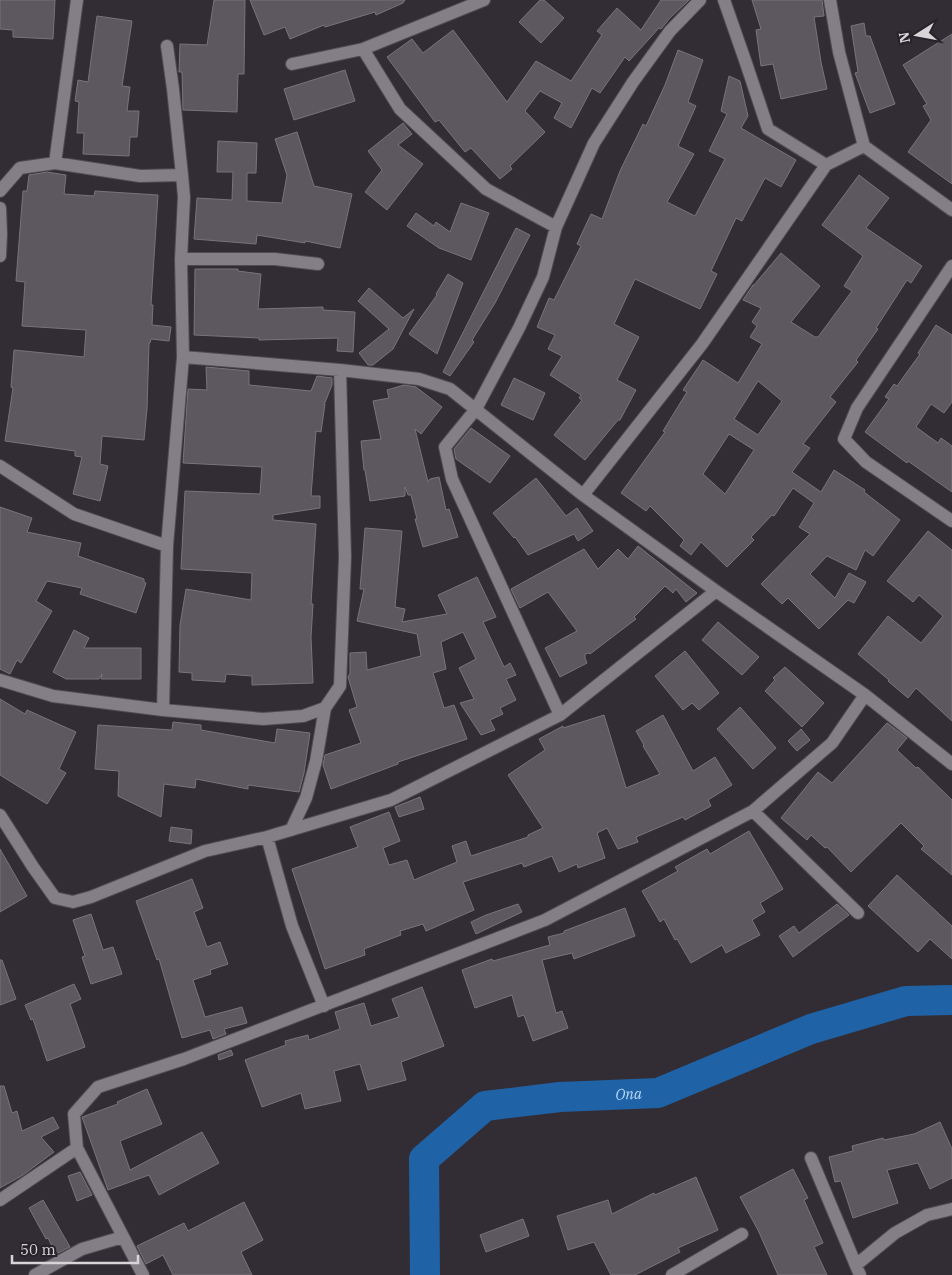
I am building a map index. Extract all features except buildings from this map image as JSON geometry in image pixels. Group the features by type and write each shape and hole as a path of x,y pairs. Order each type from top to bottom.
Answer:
{"street":[{"path":"55,163 77,0"},
{"path":"292,64 363,50 484,0"},
{"path":"560,715 452,480 445,448 476,409 519,328 542,277 556,227 594,143 633,82 670,30 700,0"},
{"path":"724,0 768,129 826,165"},
{"path":"830,0 840,52 864,146 952,210"},
{"path":"164,710 168,546 184,357 181,259 184,197 167,46"},
{"path":"363,50 400,109 486,189 556,227"},
{"path":"583,495 702,344 826,165 864,146"},
{"path":"0,191 20,168 55,163 140,176 182,176"},
{"path":"0,208 0,256"},
{"path":"181,259 276,258 318,264"},
{"path":"952,266 857,408 844,439 866,462 952,521"},
{"path":"184,357 340,370 419,379 450,388 583,495 716,591 865,694 952,764"},
{"path":"291,830 308,789 316,761 325,708 340,686 346,557 340,370"},
{"path":"0,466 74,514 168,546"},
{"path":"0,815 55,898 73,902 91,898 205,851 268,837 391,800 560,715 716,591"},
{"path":"0,680 53,696 164,710 263,718 303,716 325,708"},
{"path":"143,1275 77,1148 74,1114 98,1087 184,1059 545,920 753,810 832,743 865,694"},
{"path":"753,810 858,913"},
{"path":"268,837 292,926 324,1006"},
{"path":"0,1200 77,1148"},
{"path":"811,1158 858,1270 895,1234 927,1215 952,1209"},
{"path":"672,1275 742,1234"},
{"path":"35,1275 82,1249 123,1237"}],"waterway":[{"name":"Ona","path":"425,1275 424,1159 485,1106 560,1097 658,1093 811,1029 906,1001 952,1000"}]}
